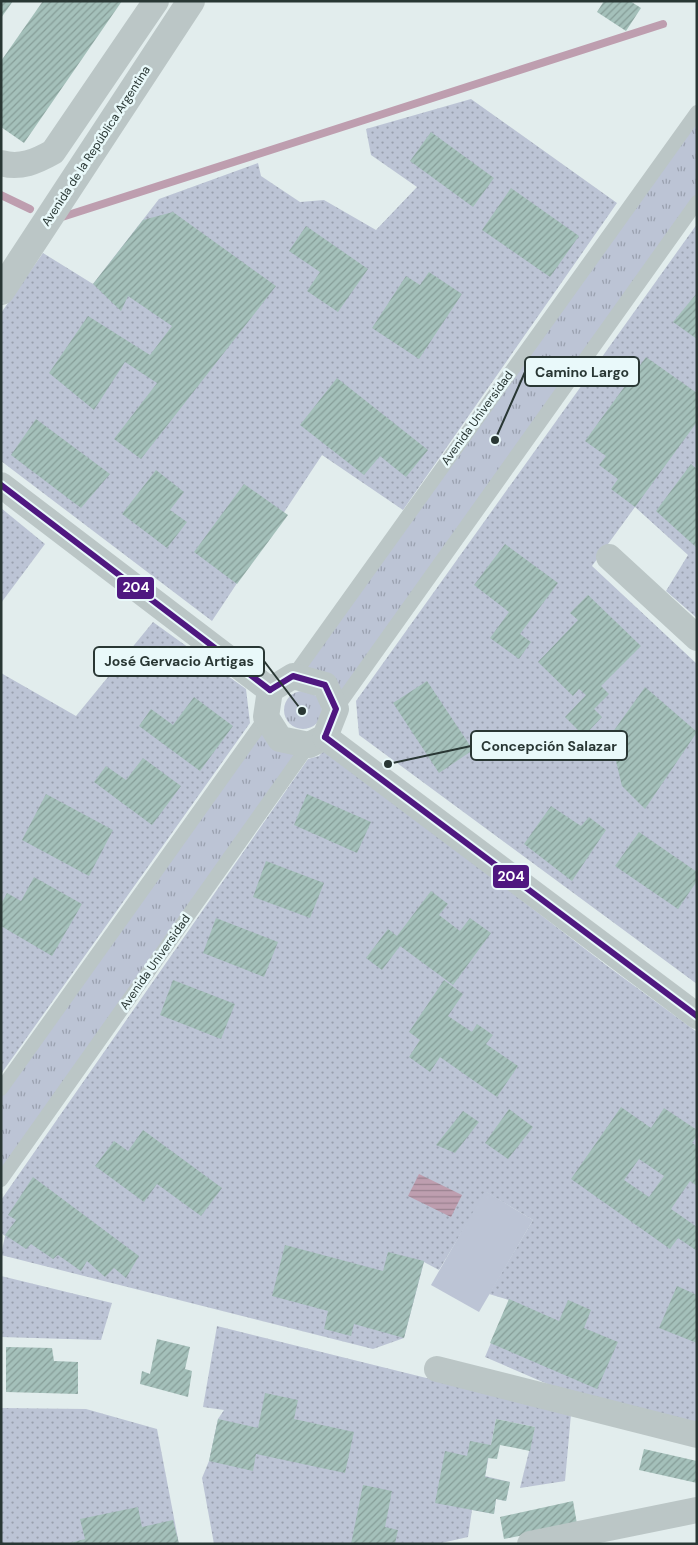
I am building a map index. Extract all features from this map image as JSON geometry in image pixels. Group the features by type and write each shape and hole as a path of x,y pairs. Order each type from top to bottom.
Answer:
{"street":[{"path":"6,164 36,162 52,152 156,1"},
{"name":"Avenida de la República Argentina","path":"1,291 191,1"},
{"path":"1,485 270,690"},
{"path":"609,557 697,638"},
{"path":"270,690 293,676 325,685 336,709 317,741"},
{"path":"270,690 266,717 280,739 317,741 697,1016"},
{"path":"437,1369 697,1435"},
{"path":"530,1544 697,1510"}],"lane":[{"name":"Avenida Universidad","path":"293,676 697,112"},
{"path":"336,709 697,202"},
{"path":"1,1089 266,717"},
{"name":"Avenida Universidad","path":"1,1180 317,741"}],"green space":[{"path":"471,99 617,203 403,510 322,455 212,621 1,461 1,313 43,253 93,284 159,199 258,163 261,176 300,202 324,200 376,230 417,187 371,155 366,129"},
{"path":"697,112 697,204 336,709 293,676"},
{"path":"697,224 697,618 666,591 688,555 635,507 592,566 697,664 697,984 359,735 356,701"},
{"path":"1,508 45,544 1,603"},
{"path":"153,622 246,689 250,723 1,1074 1,673 76,716"},
{"path":"303,691 317,696 322,710 317,724 303,729 289,724 284,710 289,696"},
{"path":"266,717 309,745 1,1180 1,1089"},
{"path":"325,749 606,965 697,1032 697,1424 566,1392 485,1357 509,1300 489,1294 533,1220 486,1192 439,1270 424,1262 404,1338 373,1349 1,1255 5,1236 1,1233 1,1200 308,759 319,756"},
{"path":"485,1191 533,1220 479,1312 431,1285"},
{"path":"1,1276 112,1303 101,1340 1,1337"},
{"path":"217,1326 571,1414 565,1481 520,1488 535,1427 496,1419 485,1476 510,1482 506,1501 496,1499 494,1514 472,1510 468,1537 437,1544 214,1544 202,1478 209,1461 218,1419 224,1410 203,1407"},
{"path":"1,1408 86,1409 157,1429 179,1544 1,1544"}],"shaded area":[{"path":"419,1174 462,1195 451,1217 408,1196"}],"building":[{"path":"1,1 13,1 1,18"},
{"path":"43,1 122,1 24,143 1,127 1,61"},
{"path":"604,1 630,1 641,8 626,31 597,12"},
{"path":"431,132 494,178 473,207 410,161"},
{"path":"511,188 579,236 550,277 482,230"},
{"path":"173,212 276,286 141,459 114,439 157,383 125,362 94,410 49,373 88,316 150,355 172,326 128,296 121,311 93,284 143,220"},
{"path":"306,226 368,269 338,312 307,291 320,272 289,251"},
{"path":"429,272 462,294 419,359 372,328 406,276 420,285"},
{"path":"697,293 697,339 673,322"},
{"path":"646,357 697,393 697,422 635,507 611,489 618,479 599,465 606,456 585,441"},
{"path":"337,378 428,450 406,477 380,456 364,475 300,425"},
{"path":"36,419 110,474 81,508 11,455"},
{"path":"691,464 697,469 697,548 656,511"},
{"path":"156,470 184,492 170,510 187,522 167,548 122,514"},
{"path":"244,484 288,515 237,584 194,552"},
{"path":"505,544 558,583 520,634 531,642 519,659 490,638 509,612 474,585"},
{"path":"588,595 641,646 601,686 609,694 594,709 602,717 584,736 565,717 586,695 579,689 573,696 538,662 578,620 570,613"},
{"path":"427,681 473,750 439,773 393,703"},
{"path":"645,687 697,732 645,809 622,786 610,736"},
{"path":"194,697 233,726 200,771 139,726 151,709 173,725"},
{"path":"143,758 181,786 152,825 94,782 106,766 126,780"},
{"path":"46,794 113,830 89,876 22,840"},
{"path":"307,794 371,822 357,853 294,825"},
{"path":"551,806 581,826 589,817 606,830 572,881 524,844"},
{"path":"639,832 697,872 697,881 678,909 615,866"},
{"path":"266,861 324,883 310,918 253,897"},
{"path":"34,877 82,904 52,956 1,926 1,904 7,893 21,901"},
{"path":"431,891 448,904 439,915 460,931 470,918 491,933 453,985 400,946 382,970 366,958 388,929 397,936"},
{"path":"216,918 278,942 264,977 203,953"},
{"path":"173,980 235,1004 221,1039 160,1015"},
{"path":"444,980 463,994 448,1016 472,1032 477,1024 493,1035 486,1044 518,1066 497,1097 440,1057 430,1072 409,1057 420,1040 409,1032"},
{"path":"621,1107 651,1128 664,1108 697,1130 697,1136 692,1143 697,1146 697,1186 690,1181 671,1209 697,1227 697,1251 678,1238 670,1249 571,1179","holes":["639,1159 664,1176 649,1197 624,1180"]},
{"path":"509,1109 533,1127 508,1159 485,1143"},
{"path":"463,1111 479,1122 455,1153 436,1145"},
{"path":"143,1130 222,1188 201,1216 157,1184 144,1202 95,1166 114,1141 128,1151"},
{"path":"33,1177 139,1256 126,1278 114,1268 105,1277 87,1261 81,1271 58,1255 53,1259 31,1244 26,1249 5,1235 16,1220 8,1215"},
{"path":"285,1245 383,1271 388,1252 424,1261 404,1338 354,1324 351,1336 324,1329 328,1311 272,1296"},
{"path":"677,1286 697,1295 697,1343 659,1328"},
{"path":"509,1299 559,1321 568,1300 591,1310 584,1328 618,1342 597,1389 490,1343"},
{"path":"157,1339 190,1347 185,1369 192,1371 188,1397 140,1384 142,1371 150,1374"},
{"path":"6,1347 52,1348 54,1361 78,1362 78,1394 6,1392"},
{"path":"265,1393 298,1400 294,1419 354,1432 345,1473 256,1454 253,1471 209,1461 218,1419 258,1428"},
{"path":"496,1419 535,1427 530,1451 500,1445 497,1459 488,1458 485,1477 510,1482 506,1501 496,1499 494,1514 435,1503 445,1451 467,1456 470,1441 491,1445"},
{"path":"644,1449 697,1461 697,1483 639,1470"},
{"path":"363,1485 392,1491 385,1527 398,1530 395,1544 351,1544"},
{"path":"573,1501 577,1524 504,1539 500,1517"},
{"path":"138,1507 142,1527 173,1520 179,1544 66,1544 85,1539 80,1519"}],"waterway":[{"path":"62,217 663,24"},
{"path":"1,195 30,209"}],"transit line":[{"name":"204","path":"1,485 270,690"},
{"name":"204","path":"270,690 293,676 325,685 336,709 325,737"},
{"name":"204","path":"325,737 697,1016"}],"place":[{"name":"Camino Largo","path":"495,440"},
{"name":"José Gervacio Artigas","path":"302,711"},
{"name":"Concepción Salazar","path":"388,764"}]}
